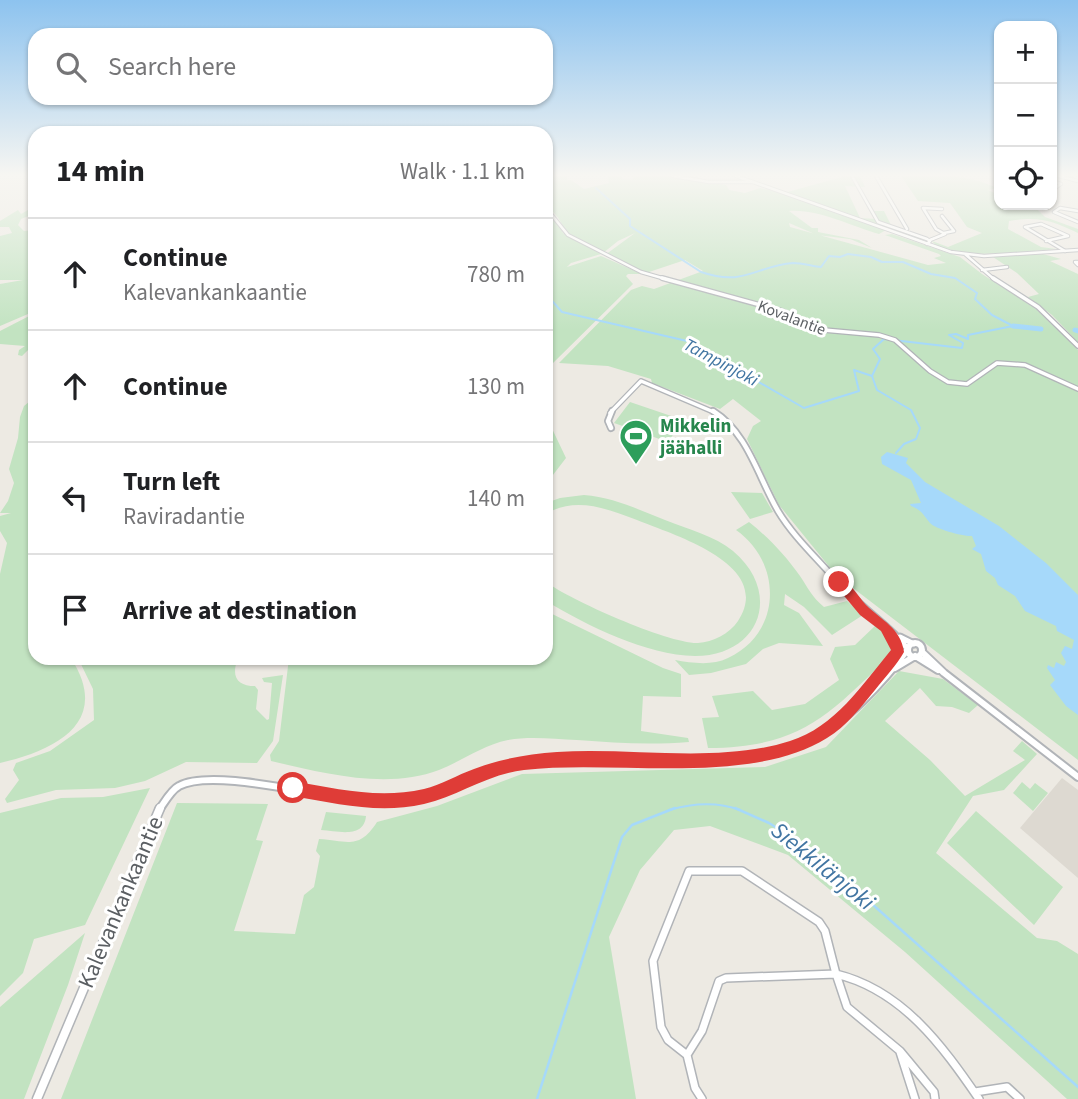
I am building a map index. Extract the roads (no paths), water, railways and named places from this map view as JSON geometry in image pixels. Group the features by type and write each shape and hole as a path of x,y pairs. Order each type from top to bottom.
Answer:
{"street":[{"name":"Kovalantie","path":"562,227 568,234 641,272 782,311 824,330 879,335 895,340 930,371 948,382 967,384 997,363 1025,365 1078,389"},
{"path":"880,227 965,254 1078,250"},
{"path":"897,227 928,242"},
{"path":"935,227 944,233"},
{"path":"928,242 954,231 951,227"},
{"path":"1025,227 1065,251"},
{"path":"1046,241 1068,236 1048,227"},
{"path":"965,254 982,270 1038,307 1078,346"},
{"path":"982,270 1007,267"},
{"path":"611,428 607,421 609,414 641,381 720,415 742,439 779,513 854,601 896,635 920,646 918,655"},
{"path":"854,707 897,652 897,643 885,627"},
{"path":"896,635 907,649 944,673 1078,777"},
{"path":"907,649 908,645 914,644"},
{"name":"Kalevankankaantie","path":"895,668 907,649"},
{"name":"Kalevankankaantie","path":"37,1099 159,809 177,786 201,780 239,782 281,786 364,801 398,801 426,796 496,769 534,761 722,760 774,753 808,741 854,707 895,668 918,655"},
{"path":"702,1099 695,1088 687,1055 668,1040 662,1027 653,961 689,871 742,872 819,922 846,1007 900,1051 934,1092 935,1099"},
{"path":"687,1055 702,1031 719,981 726,978 836,974 852,976 903,1009 948,1054 977,1096 1007,1087 1020,1099"},
{"path":"900,1051 909,1087 915,1099"}],"water":[{"path":"887,452 908,458 906,463 925,482 999,526 1046,563 1078,595 1078,715 1066,706 1050,685 1055,680 1047,668 1048,665 1054,668 1056,662 1064,666 1066,662 1061,653 1065,646 1072,649 1074,640 1057,631 1056,626 1025,611 1015,596 998,585 995,578 986,571 981,554 972,549 976,546 972,536 938,528 911,506 910,504 921,503 911,480 882,464 881,457"}],"waterway":[{"path":"632,227 701,272 716,276 739,277 793,263 821,267 829,256 840,257 848,254 871,257 882,262 903,262 931,274 955,278 977,293 975,299 992,315 1013,326 968,335 968,339 956,334 949,335 963,343 962,348 884,339 873,349 880,359 872,376"},
{"name":"Tampinjoki","path":"553,302 562,312 687,341 804,408 859,391 854,370 872,376"},
{"path":"1013,326 1041,329"},
{"path":"872,376 877,390 911,410 920,428 916,439 904,444 896,453"},
{"name":"Siekkilänjoki","path":"671,810 704,804 739,810"},
{"name":"Siekkilänjoki","path":"671,810 675,808"},
{"name":"Siekkilänjoki","path":"735,808 739,810"},
{"name":"Siekkilänjoki","path":"537,1099 622,837 632,825 671,810"},
{"name":"Siekkilänjoki","path":"739,810 769,823 809,848 1078,1087"}],"place":[{"name":"Mikkelin jäähalli","path":"636,466"}]}
